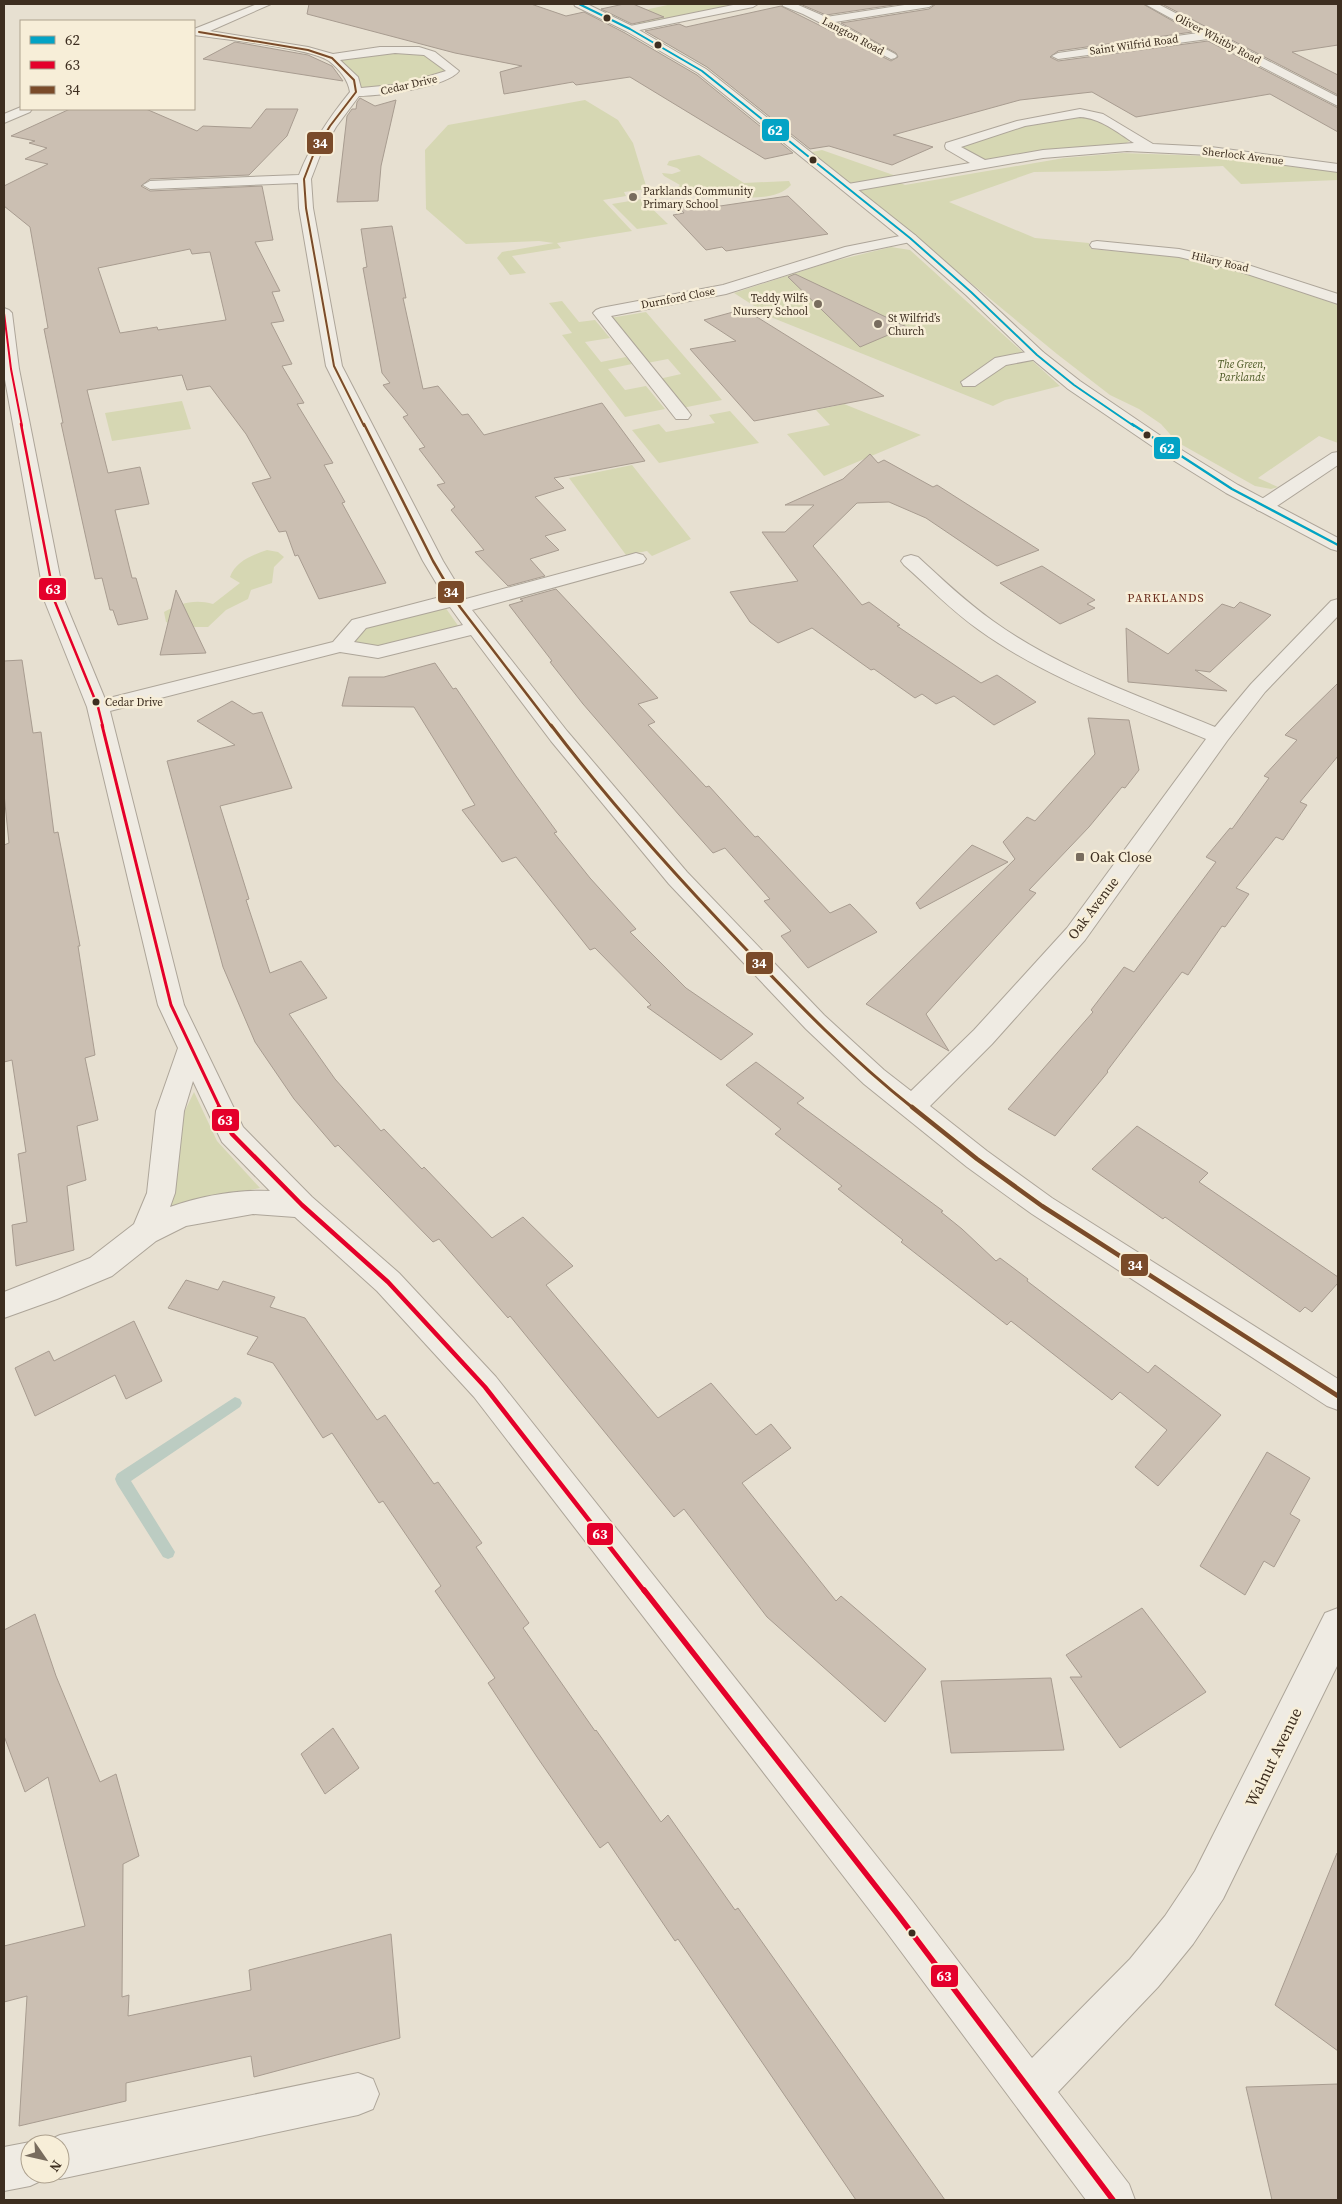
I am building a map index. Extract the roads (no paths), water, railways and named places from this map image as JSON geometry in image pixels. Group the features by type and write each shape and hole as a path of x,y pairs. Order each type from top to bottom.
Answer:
{"street":[{"path":"196,33 266,4"},
{"path":"579,4 630,29 702,71 910,238 971,292 1036,354 1074,385 1174,453 1264,506 1338,545"},
{"path":"630,29 753,4"},
{"name":"Langton Road","path":"787,4 891,56"},
{"path":"824,21 929,4"},
{"name":"Oliver Whitby Road","path":"1150,4 1338,102"},
{"path":"196,33 308,50 332,58 354,80 356,92 330,126 314,153 304,179 306,208 334,366 433,561 458,603 559,736 678,878 815,1022 874,1077 911,1108 1042,1206 1338,1396"},
{"name":"Saint Wilfrid Road","path":"1058,55 1210,35"},
{"name":"Cedar Drive","path":"332,58 360,52 416,51 428,53 453,71 449,75 393,90 371,93 356,92"},
{"path":"4,119 24,110"},
{"name":"Sherlock Avenue","path":"984,165 951,146 1002,128 1072,114 1084,113 1097,116 1148,147"},
{"name":"Sherlock Avenue","path":"848,188 1067,151 1148,147 1211,151 1338,168"},
{"path":"150,185 178,178 304,179"},
{"name":"Durnford Close","path":"682,415 601,312 726,289 850,250 910,238"},
{"name":"Hilary Road","path":"1097,245 1179,253 1242,266 1338,299"},
{"path":"4,313 13,379 55,602 98,707 171,1004 232,1134 302,1205 388,1282 485,1386 899,1916 1113,2200"},
{"path":"969,382 1001,361 1036,354"},
{"path":"1264,506 1338,457"},
{"path":"340,646 359,624 458,603 636,559"},
{"path":"911,561 974,616 996,633 1032,655 1066,672 1219,736"},
{"name":"Oak Avenue","path":"911,1108 983,1037 1076,934 1219,736 1258,688 1338,605"},
{"path":"98,707 340,646 378,652 476,628"},
{"path":"146,1232 161,1193 170,1111 191,1048"},
{"path":"4,1305 101,1267 146,1232 165,1221 184,1214 253,1202 302,1205"},
{"name":"Walnut Avenue","path":"1031,2090 1144,1973 1179,1930 1210,1885 1338,1626"},
{"path":"70,2155 358,2094"},
{"path":"4,2169 20,2166"}],"waterway":[{"path":"168,1552 122,1479 235,1403"}],"place":[{"name":"Parklands Community Primary School","path":"633,197"},
{"name":"Teddy Wilfs Nursery School","path":"818,304"},
{"name":"St Wilfrid’s Church","path":"878,324"},
{"name":"Cedar Drive","path":"96,702"},
{"name":"Oak Close","path":"1080,857"}],"district":[{"name":"PARKLANDS","path":"1166,598"}],"park label":[{"name":"The Green, Parklands","path":"1242,370"}]}
